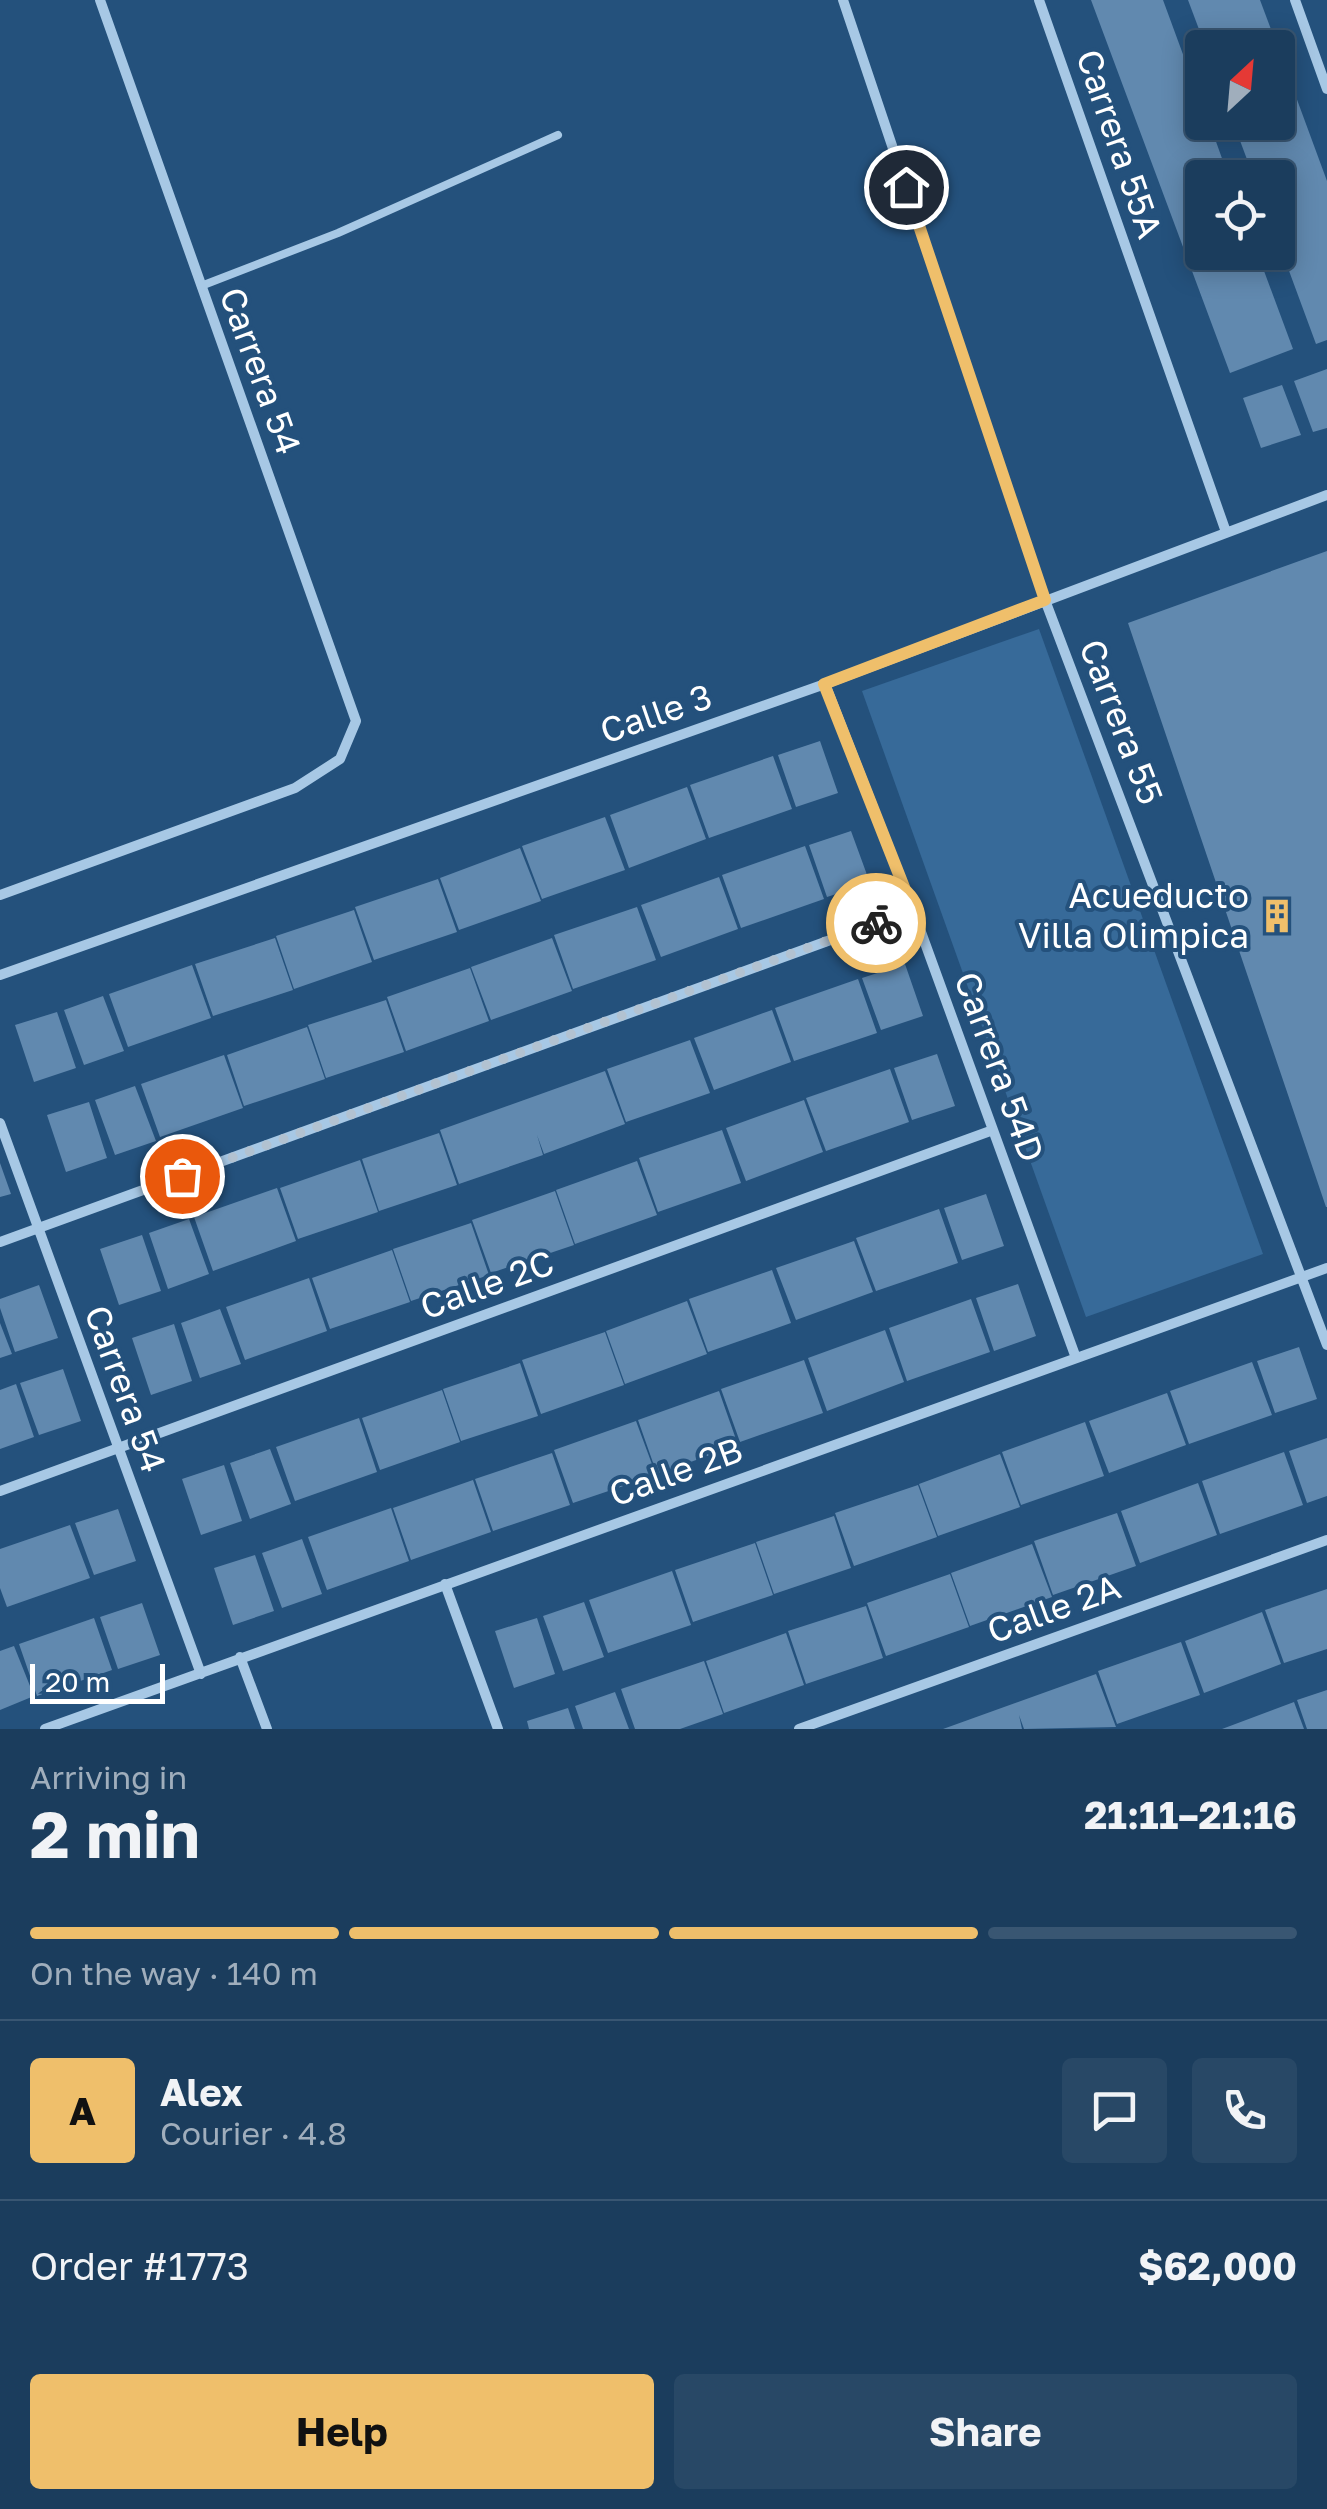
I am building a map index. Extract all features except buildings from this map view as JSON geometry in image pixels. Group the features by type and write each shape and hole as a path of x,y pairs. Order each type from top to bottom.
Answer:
{"street":[{"name":"Carrera 54","path":"0,895 294,788 340,759 356,721 100,0"},
{"name":"Carrera 55","path":"843,0 1045,600 1327,1344"},
{"name":"Carrera 55A","path":"1039,0 1226,532"},
{"path":"1295,0 1327,89"},
{"name":"Calle 3","path":"0,975 824,684 1327,495"},
{"name":"Carrera 54D","path":"824,684 913,910 1076,1358"},
{"path":"0,1242 913,910"},
{"name":"Carrera 54","path":"0,1123 200,1674"},
{"name":"Calle 2C","path":"0,1491 993,1130"},
{"name":"Calle 2B","path":"45,1729 1327,1268"},
{"name":"Calle 2A","path":"799,1729 1327,1540"},
{"path":"444,1584 498,1729"},
{"path":"240,1657 267,1729"}],"lane":[{"path":"201,286 338,234 558,135"}],"shaded area":[{"path":"1039,629 1263,1254 1086,1317 862,691"}],"way so far":[{"path":"182,1176 876,923"}],"place":[{"name":"Acueducto Villa Olimpica","path":"1277,916"}],"route":[{"path":"876,923 913,910 824,684 1045,600 906,187"}]}
